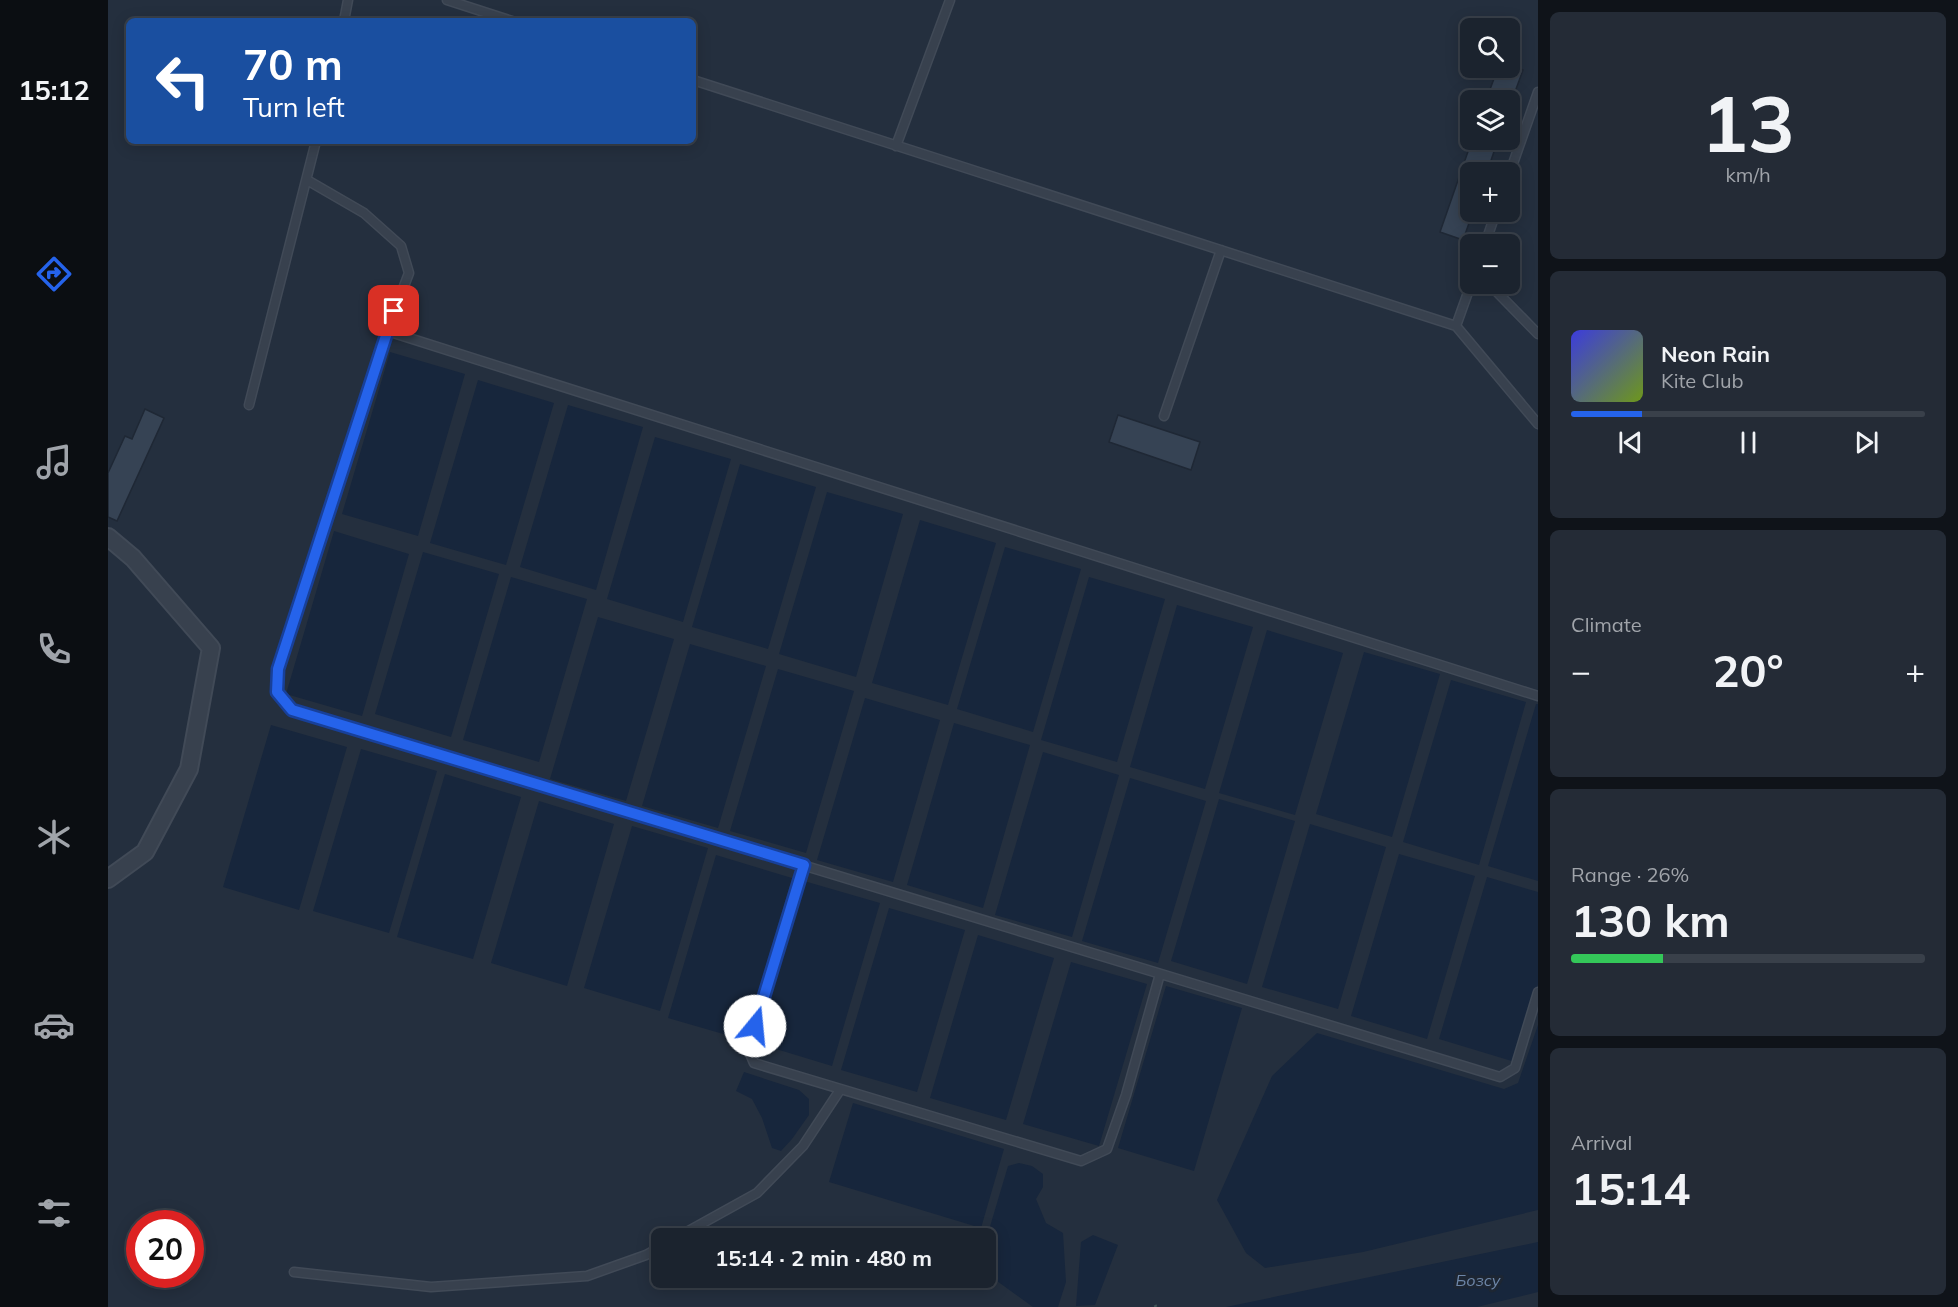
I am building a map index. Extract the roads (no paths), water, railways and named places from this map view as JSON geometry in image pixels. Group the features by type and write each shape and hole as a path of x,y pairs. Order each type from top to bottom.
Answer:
{"street":[{"path":"108,537 133,558 211,648 189,769 145,852 108,879"}],"lane":[{"path":"345,18 348,0"},
{"path":"447,0 503,18"},
{"path":"896,146 950,0"},
{"path":"696,81 1456,326 1538,424"},
{"path":"1514,162 1538,92"},
{"path":"249,405 315,144"},
{"path":"307,180 364,213 401,246 409,273 387,331 278,669 277,692 292,710 1500,1077 1515,1068 1538,992"},
{"path":"1164,416 1221,250"},
{"path":"1456,326 1467,294"},
{"path":"1499,294 1538,334"},
{"path":"387,331 1538,696"},
{"path":"804,865 748,1049 754,1063 840,1090 1081,1161 1089,1159 1107,1149 1126,1095 1160,974"},
{"path":"694,1228 757,1193 803,1146 840,1090"},
{"path":"294,1272 442,1287 587,1276 651,1252"}],"water":[{"path":"390,352 465,374 418,536 342,514"},
{"path":"478,380 554,403 506,565 430,543"},
{"path":"568,405 643,427 596,590 520,567"},
{"path":"655,437 731,459 683,622 607,599"},
{"path":"740,464 816,487 768,649 692,627"},
{"path":"827,492 903,514 856,677 779,654"},
{"path":"920,520 996,543 948,705 872,683"},
{"path":"334,531 409,554 362,716 286,694"},
{"path":"1005,547 1081,569 1033,732 957,709"},
{"path":"423,552 499,574 451,737 375,714"},
{"path":"511,577 587,599 539,762 463,740"},
{"path":"1089,577 1165,599 1117,762 1041,740"},
{"path":"1177,605 1253,627 1205,789 1130,767"},
{"path":"598,617 674,639 626,801 550,779"},
{"path":"1267,630 1343,653 1295,815 1219,793"},
{"path":"690,644 766,666 718,828 642,806"},
{"path":"1364,652 1440,674 1392,837 1316,814"},
{"path":"778,669 854,691 806,853 730,831"},
{"path":"1451,680 1526,702 1479,865 1403,842"},
{"path":"865,698 940,720 893,882 817,860"},
{"path":"1536,704 1538,704 1538,881 1488,866"},
{"path":"954,723 1030,745 983,908 907,885"},
{"path":"271,725 347,747 299,910 223,887"},
{"path":"361,749 437,771 389,933 313,911"},
{"path":"1043,752 1119,775 1072,937 995,915"},
{"path":"445,774 521,797 473,959 397,937"},
{"path":"1130,778 1206,801 1158,963 1082,941"},
{"path":"1219,799 1295,821 1247,984 1171,961"},
{"path":"539,801 614,824 567,986 491,963"},
{"path":"1310,824 1386,847 1338,1009 1262,987"},
{"path":"632,826 708,848 660,1011 584,988"},
{"path":"1399,854 1475,876 1427,1039 1351,1016"},
{"path":"716,855 792,878 744,1040 668,1018"},
{"path":"1487,877 1538,892 1538,984 1515,1062 1439,1039"},
{"path":"804,881 880,903 832,1066 756,1043"},
{"path":"889,908 965,930 917,1092 841,1070"},
{"path":"978,935 1054,958 1006,1120 930,1098"},
{"path":"1071,962 1147,984 1099,1146 1023,1124"},
{"path":"1166,986 1242,1008 1194,1171 1118,1148"},
{"path":"1538,1025 1538,1210 1363,1252 1265,1268 1246,1253 1217,1200 1272,1076 1317,1033 1504,1089 1518,1083"},
{"path":"744,1072 799,1090 809,1099 809,1115 781,1151 772,1148 762,1118 752,1099 736,1091"},
{"path":"853,1103 1004,1149 981,1228 829,1182"},
{"path":"1019,1163 1032,1166 1043,1174 1043,1187 1036,1199 1046,1223 1063,1233 1066,1282 1058,1307 1033,1307 996,1280 996,1228 990,1228 1008,1166"},
{"path":"1093,1235 1118,1245 1095,1305 1076,1306 1081,1242"},
{"name":"Бозсу","path":"1538,1242 1538,1292 1477,1307 1226,1307"}]}
